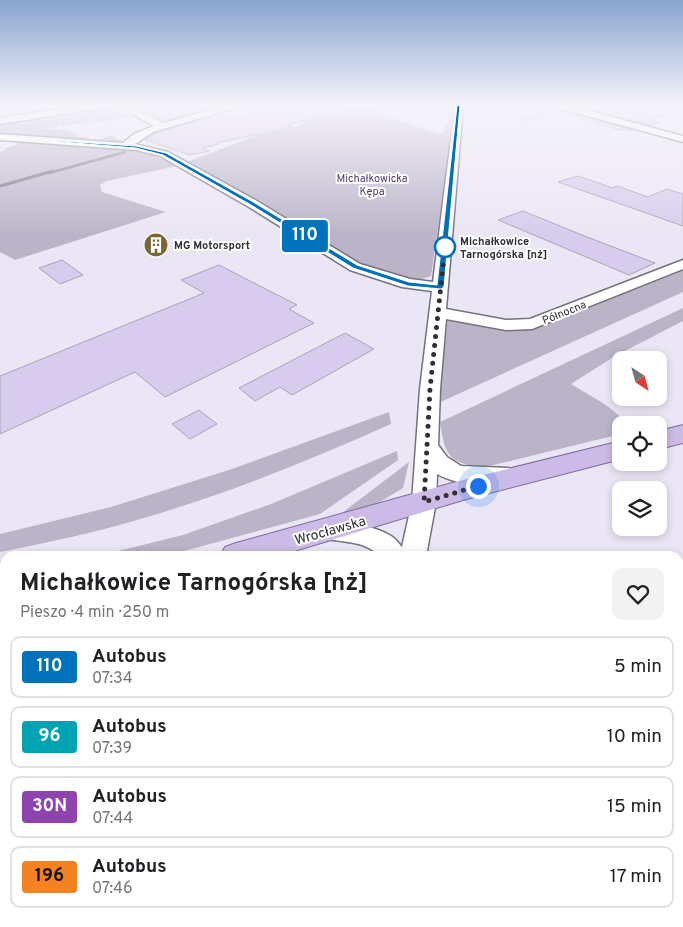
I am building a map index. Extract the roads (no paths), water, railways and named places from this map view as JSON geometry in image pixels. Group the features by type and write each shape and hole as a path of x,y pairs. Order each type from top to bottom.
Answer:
{"main road":[{"path":"667,438 683,434"},
{"name":"Wrocławska","path":"254,551 424,502 612,452"}],"street":[{"path":"151,149 173,158 355,267 408,284 441,287"},
{"path":"415,551 424,502 430,389 455,149"},
{"name":"Północna","path":"438,313 506,325 532,324 683,264"},
{"path":"426,443 439,464 452,471 471,476 522,475"},
{"path":"328,530 354,533 383,543 390,551"}],"waterway":[{"path":"49,173 125,152"},
{"path":"0,186 53,171"}],"place":[{"name":"MG Motorsport","path":"156,245"},
{"name":"Michałkowice Tarnogórska [nż]","path":"445,247"}],"park label":[{"name":"Michałkowicka Kępa","path":"372,184"}]}
